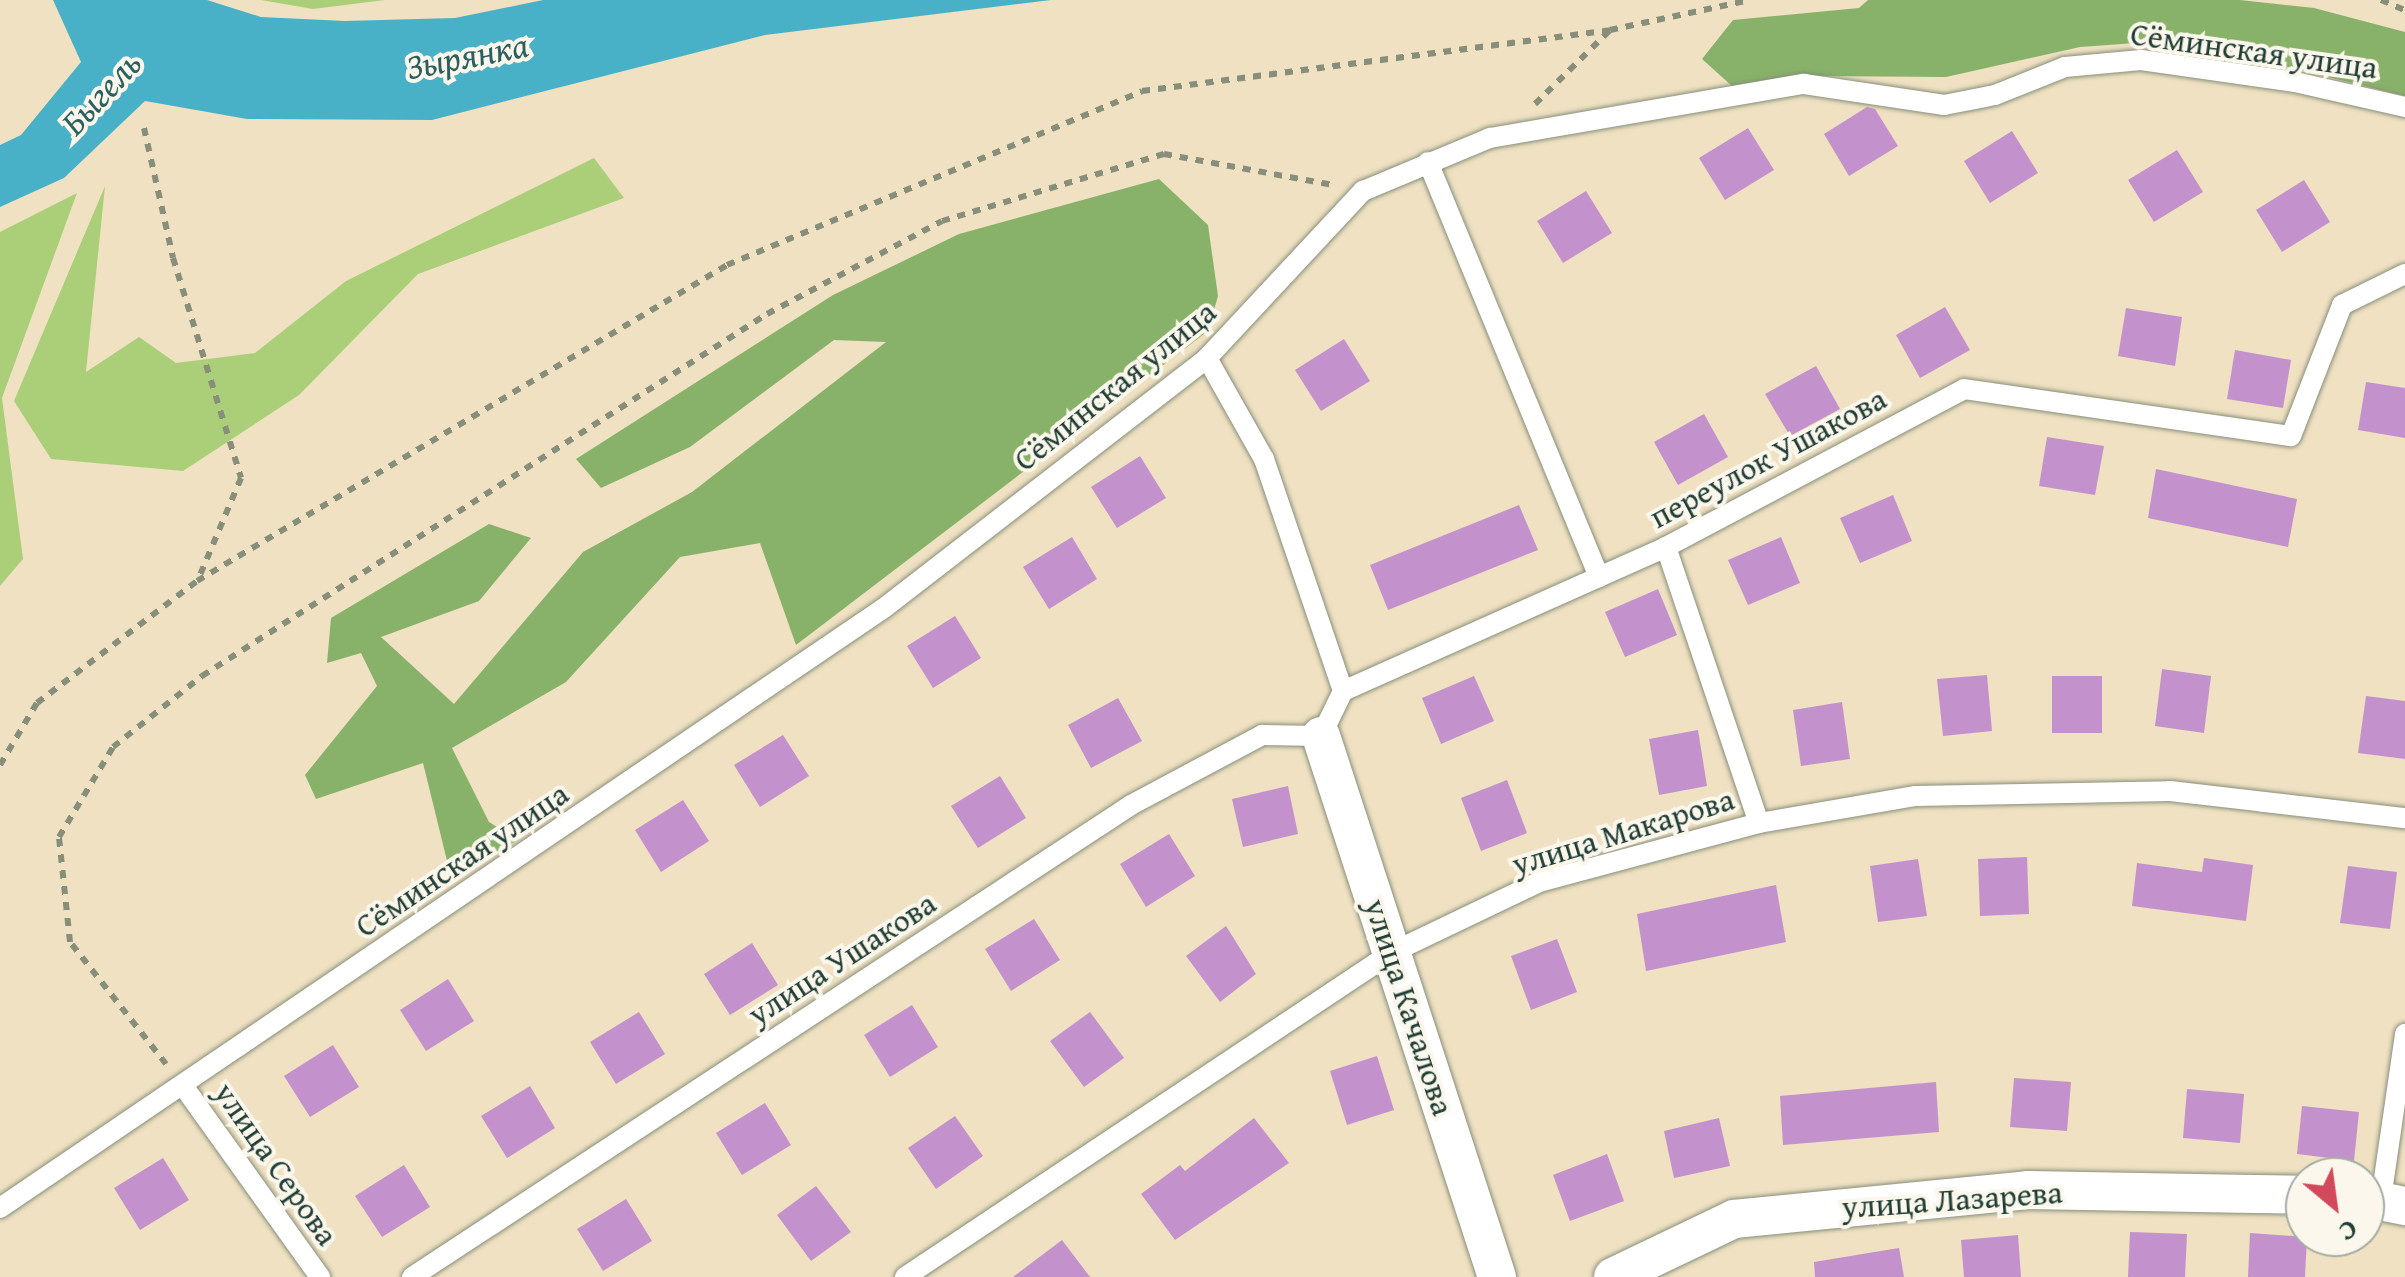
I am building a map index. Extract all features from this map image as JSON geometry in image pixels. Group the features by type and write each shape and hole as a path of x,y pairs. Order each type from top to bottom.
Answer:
{"street":[{"name":"улица Качалова","path":"1321,736 1497,1277"},
{"name":"улица Лазарева","path":"1613,1277 1734,1219 2028,1190 2285,1195"}],"lane":[{"name":"Сёминская улица","path":"0,1208 884,608 1207,358 1364,191 1428,162 1502,136 1804,84 1944,106 1995,94 2065,67 2141,60 2405,107"},
{"path":"1428,162 1599,577"},
{"name":"переулок Ушакова","path":"1342,692 1666,547 1964,389 2291,436 2342,305 2405,274"},
{"path":"1207,358 1264,459 1342,692 1321,736"},
{"path":"1666,547 1759,822"},
{"name":"улица Ушакова","path":"412,1277 1131,805 1262,735 1321,736"},
{"name":"улица Макарова","path":"905,1277 1391,953 1540,882 1759,822 1916,796 2170,791 2405,818"},
{"path":"2385,1193 2405,1034"},
{"name":"улица Серова","path":"184,1086 320,1277"}],"path":[{"path":"0,765 38,703 198,581 728,265 1142,91 1610,30 1750,0"},
{"path":"2381,0 2405,10"},
{"path":"1502,136 1610,30"},
{"path":"144,128 173,258 241,478 198,581"},
{"path":"184,1086 70,942 59,837 113,746 202,676 767,314 942,221 1164,154 1364,191"}],"green space":[{"path":"261,0 385,0 313,9"},
{"path":"1868,0 2240,0 2314,8 2405,32 2405,96 2179,40 2080,47 1946,77 1812,76 1732,86 1702,59 1733,20 1859,8"},
{"path":"594,158 624,198 418,274 299,395 183,471 51,459 14,401 105,186 86,372 139,337 176,363 255,353 346,281"},
{"path":"1159,179 1208,225 1218,296 1208,331 796,645 760,543 680,557 566,682 452,748 489,822 518,840 451,877 423,763 316,799 305,775 377,686 361,653 327,663 331,618 489,524 531,538 479,601 381,637 454,704 583,552 692,492 886,342 834,340 690,447 601,488 576,459 833,295 959,234"},
{"path":"77,193 2,398 23,559 0,586 0,232"}],"water":[{"path":"53,0 207,0 261,17 345,21 455,18 543,0 1051,0 765,35 432,120 247,119 145,101 64,178 0,207 0,145 21,135 81,62"}],"building":[{"path":"1867,107 1875,109 1898,146 1849,176 1824,134"},
{"path":"1748,128 1774,170 1725,200 1699,158"},
{"path":"2012,131 2038,173 1990,203 1964,161"},
{"path":"2177,150 2203,192 2154,222 2128,180"},
{"path":"2304,180 2330,222 2282,252 2256,210"},
{"path":"1586,191 1612,233 1563,263 1537,221"},
{"path":"1945,307 1970,350 1920,378 1896,335"},
{"path":"2126,308 2182,317 2175,366 2118,356"},
{"path":"1344,339 1370,381 1321,411 1295,370"},
{"path":"2235,350 2291,360 2283,408 2227,399"},
{"path":"1816,366 1840,409 1790,436 1765,394"},
{"path":"2366,382 2405,388 2405,438 2358,430"},
{"path":"1704,414 1728,457 1678,485 1654,442"},
{"path":"2047,437 2104,446 2095,495 2039,486"},
{"path":"1140,456 1166,498 1117,528 1091,487"},
{"path":"2156,469 2297,499 2288,547 2148,518"},
{"path":"1893,495 1912,541 1860,563 1840,518"},
{"path":"1519,505 1538,550 1388,610 1370,565"},
{"path":"1072,537 1097,579 1049,609 1023,567"},
{"path":"1781,537 1800,583 1748,605 1728,560"},
{"path":"1658,589 1677,635 1625,657 1605,612"},
{"path":"955,616 981,658 933,688 907,646"},
{"path":"2162,669 2211,676 2204,733 2155,726"},
{"path":"1987,675 1992,731 1943,736 1937,679"},
{"path":"1474,676 1494,721 1441,744 1422,698"},
{"path":"2052,676 2102,676 2102,733 2052,733"},
{"path":"2366,696 2405,701 2405,759 2358,753"},
{"path":"1118,698 1142,741 1091,768 1068,725"},
{"path":"1842,702 1850,759 1801,766 1793,710"},
{"path":"1698,730 1707,786 1659,795 1649,739"},
{"path":"783,735 809,776 760,807 734,765"},
{"path":"1000,776 1026,818 978,848 951,806"},
{"path":"1507,780 1527,833 1481,851 1461,798"},
{"path":"1288,786 1298,834 1243,847 1232,799"},
{"path":"683,800 709,841 661,872 635,830"},
{"path":"1169,834 1195,876 1146,907 1120,864"},
{"path":"2027,857 2029,914 1980,916 1978,859"},
{"path":"2204,858 2253,865 2246,921 2132,906 2137,863 2202,872"},
{"path":"1918,859 1927,916 1878,922 1870,866"},
{"path":"2348,866 2397,872 2390,929 2340,923"},
{"path":"1776,885 1786,942 1646,971 1637,914"},
{"path":"1034,919 1060,960 1011,991 985,949"},
{"path":"1226,926 1256,974 1220,1002 1186,956"},
{"path":"1557,939 1577,992 1531,1010 1511,956"},
{"path":"752,943 778,985 730,1015 704,974"},
{"path":"448,979 474,1021 426,1051 400,1010"},
{"path":"912,1005 938,1047 890,1077 864,1035"},
{"path":"639,1012 665,1054 616,1084 590,1042"},
{"path":"1090,1012 1124,1058 1084,1087 1050,1041"},
{"path":"333,1045 359,1087 310,1117 284,1076"},
{"path":"1377,1056 1394,1110 1347,1125 1330,1071"},
{"path":"2014,1078 2071,1082 2067,1131 2010,1127"},
{"path":"1936,1082 1939,1132 1783,1145 1780,1096"},
{"path":"530,1086 555,1128 507,1158 481,1116"},
{"path":"2187,1089 2244,1094 2240,1143 2183,1138"},
{"path":"765,1103 791,1145 742,1175 716,1133"},
{"path":"2302,1106 2359,1112 2354,1157 2297,1154"},
{"path":"955,1116 983,1156 936,1189 908,1148"},
{"path":"1254,1118 1289,1163 1175,1240 1141,1194 1180,1165 1185,1171"},
{"path":"1719,1118 1730,1166 1674,1178 1664,1131"},
{"path":"1607,1154 1624,1201 1570,1221 1553,1175"},
{"path":"163,1158 189,1200 140,1230 114,1188"},
{"path":"404,1165 430,1207 382,1237 355,1196"},
{"path":"816,1186 851,1232 811,1261 777,1215"},
{"path":"626,1199 652,1241 603,1271 577,1229"},
{"path":"2130,1232 2187,1234 2185,1277 2128,1277"},
{"path":"2250,1233 2285,1235 2285,1257 2306,1257 2305,1277 2248,1277"},
{"path":"2018,1235 2021,1277 1964,1277 1961,1240"},
{"path":"1062,1240 1090,1277 1013,1277"},
{"path":"1899,1248 1904,1277 1815,1277 1814,1262"}],"water label":[{"name":"Зырянка","path":"467,56"},
{"name":"Быгель","path":"101,93"}]}
